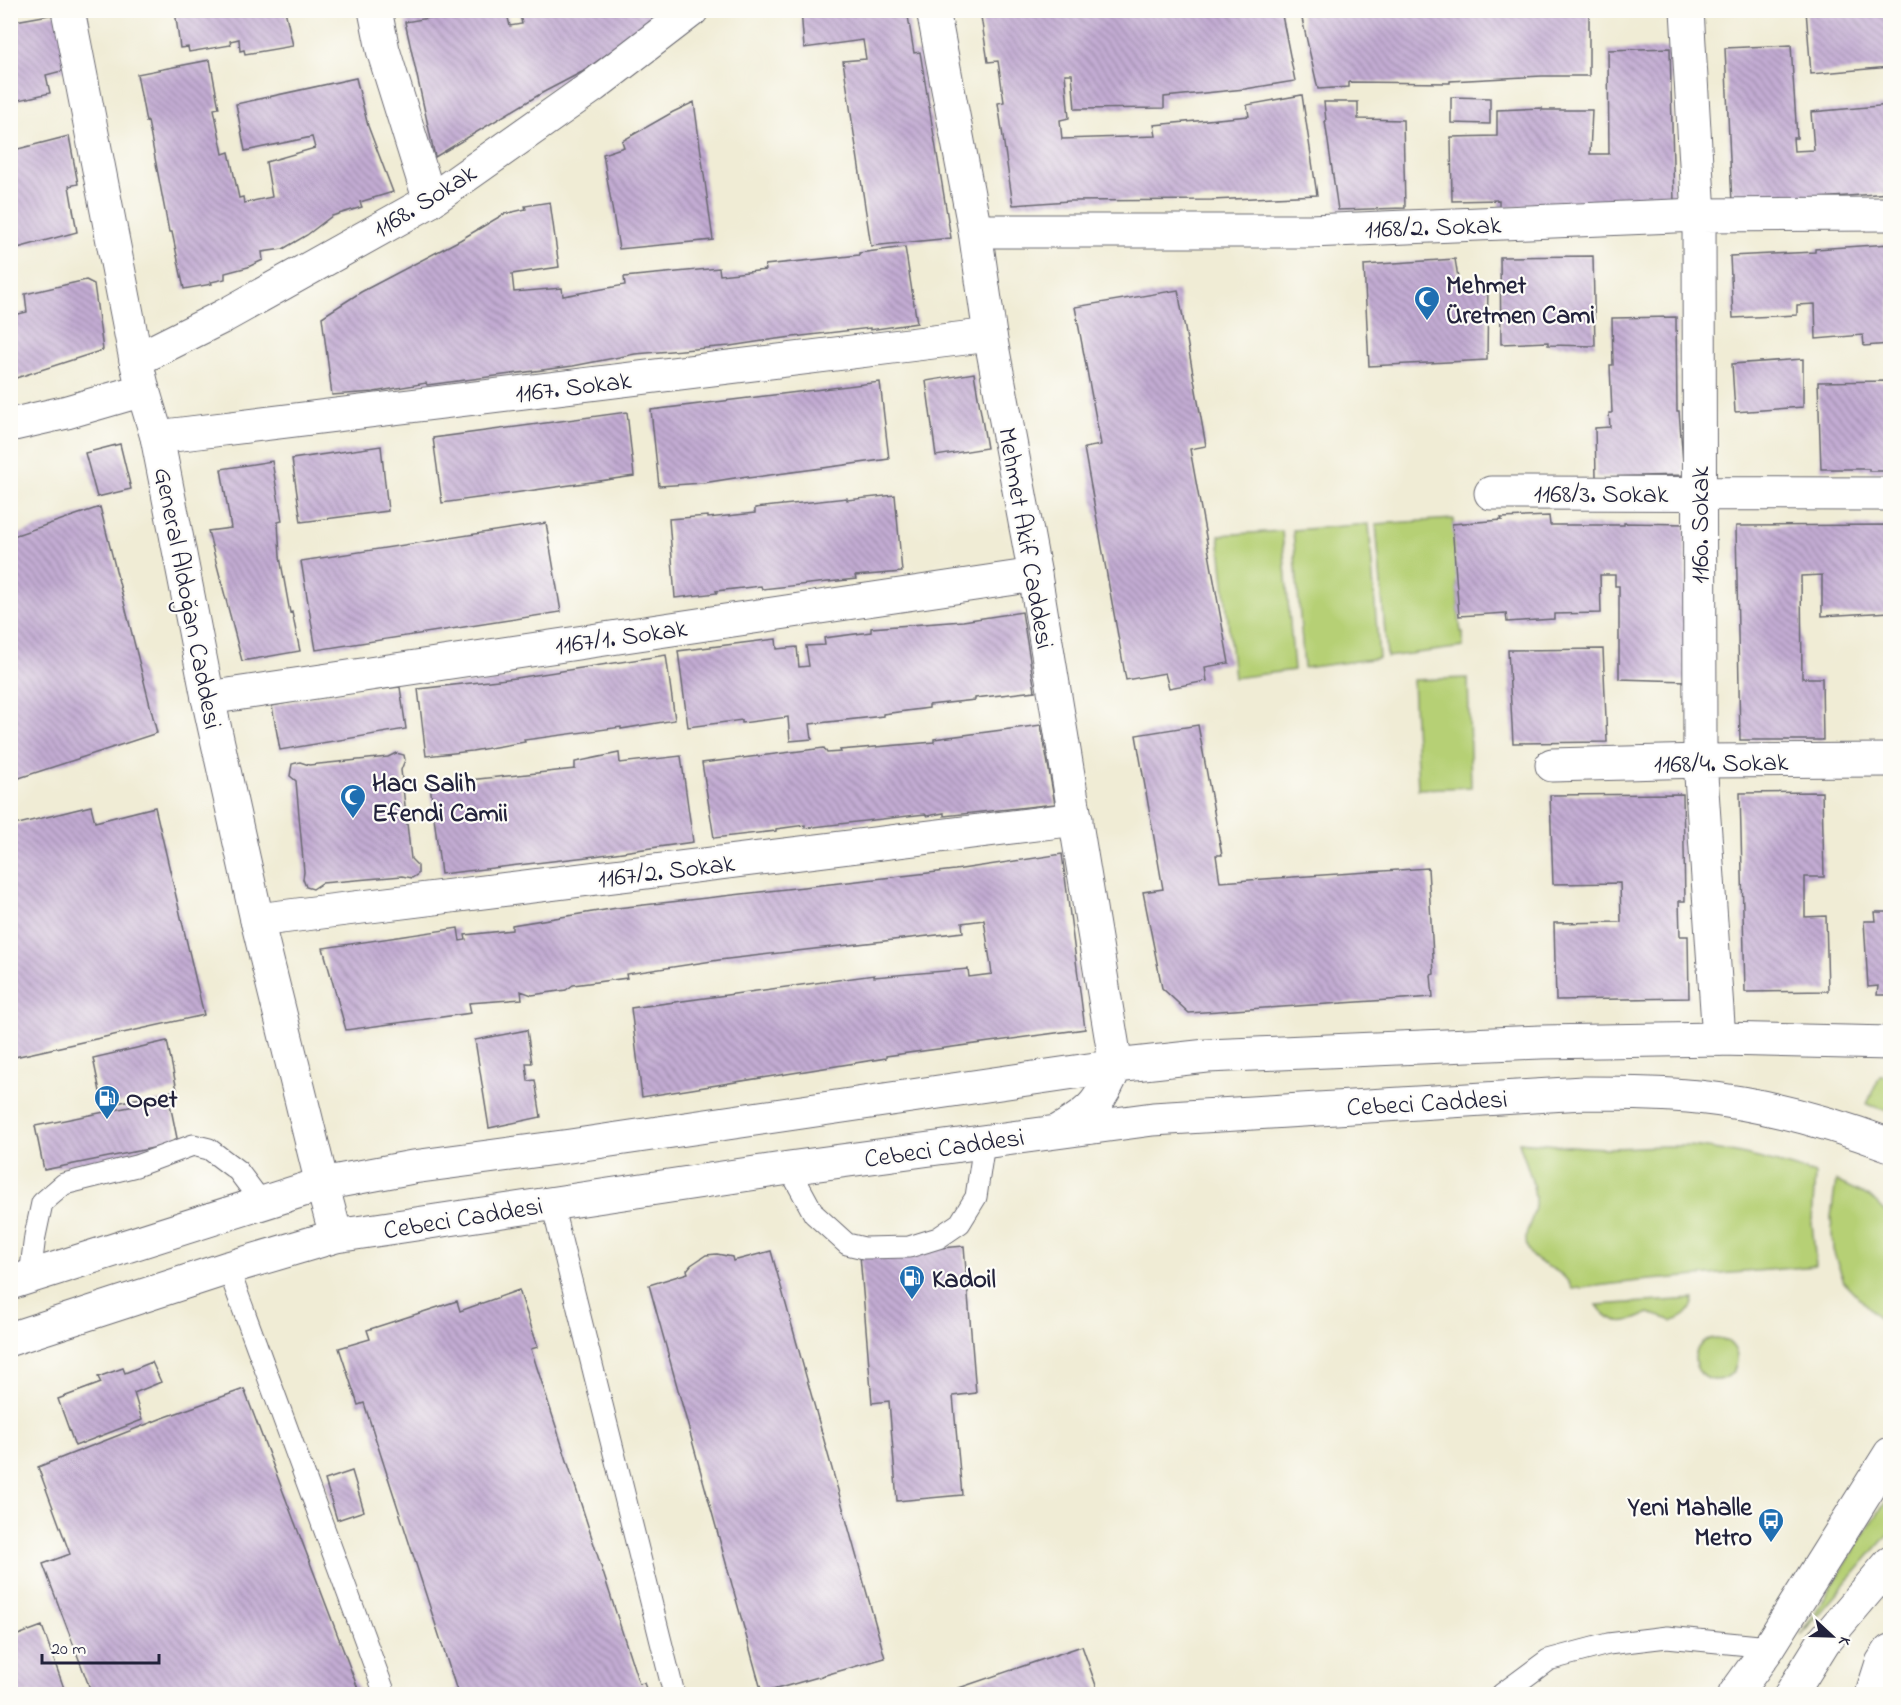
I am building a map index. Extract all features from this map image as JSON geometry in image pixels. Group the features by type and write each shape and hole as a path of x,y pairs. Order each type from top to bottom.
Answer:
{"main road":[{"name":"General Aldoğan Caddesi","path":"68,10 140,375 157,437 208,698 257,920 336,1236"},
{"path":"375,10 383,51 430,201"},
{"name":"1168. Sokak","path":"10,425 67,412 140,375 224,316 430,201 593,86 692,10"},
{"name":"Mehmet Akif Caddesi","path":"933,10 975,231 990,335 1035,575 1116,1066"},
{"name":"1160. Sokak","path":"1687,10 1699,215 1700,761 1719,1039"},
{"name":"1168/2. Sokak","path":"975,231 1310,231 1699,215 1890,214"},
{"name":"1167. Sokak","path":"157,437 990,335"},
{"name":"1168/3. Sokak","path":"1491,493 1890,494"},
{"name":"1167/1. Sokak","path":"208,698 1035,575"},
{"name":"1168/4. Sokak","path":"1552,765 1700,761 1890,760"},
{"name":"1167/2. Sokak","path":"257,920 1076,819"},
{"path":"20,1279 322,1184 413,1167 1116,1066 1218,1056 1540,1042 1719,1039 1890,1043"},
{"path":"1056,1132 1084,1116 1101,1098 1116,1066"},
{"name":"Cebeci Caddesi","path":"10,1339 228,1268 336,1236 789,1168 1174,1117 1583,1093 1700,1097 1767,1108 1845,1128 1890,1145"},
{"path":"1845,1128 1890,1166"},
{"path":"1735,1695 1769,1647 1890,1454"},
{"path":"1791,1695 1824,1641 1890,1563"},
{"path":"1873,1695 1882,1663 1890,1651"}],"lane":[{"path":"789,1168 814,1214 847,1244 864,1248 909,1246 938,1238 960,1223 976,1197 984,1143"},
{"path":"20,1279 35,1236 42,1203 64,1184 136,1166 193,1145 208,1149 238,1171 262,1203"},
{"path":"552,1203 674,1695"},
{"path":"228,1268 385,1695"},
{"path":"1502,1695 1548,1660 1608,1644 1667,1637 1769,1647"}],"green space":[{"path":"1453,519 1463,647 1387,657 1376,524"},
{"path":"1369,524 1379,658 1304,668 1293,530"},
{"path":"1282,531 1294,670 1234,678 1219,535"},
{"path":"1468,678 1471,787 1418,789 1413,680"},
{"path":"1880,1076 1890,1076 1890,1112 1867,1104"},
{"path":"1519,1142 1606,1148 1699,1147 1758,1158 1815,1174 1812,1222 1816,1266 1572,1289 1562,1275 1537,1261 1528,1250 1526,1238 1534,1211 1535,1197"},
{"path":"1836,1181 1870,1197 1890,1217 1890,1330 1844,1282 1833,1250 1831,1217"},
{"path":"1694,1299 1687,1313 1673,1321 1649,1313 1628,1321 1615,1320 1597,1305"},
{"path":"1716,1338 1724,1339 1731,1344 1736,1351 1736,1367 1731,1374 1724,1379 1716,1380 1708,1379 1701,1374 1696,1367 1695,1359 1696,1351 1701,1344 1708,1339"},
{"path":"1890,1494 1890,1532 1801,1635"}],"building":[{"path":"175,10 285,10 293,46 245,54 244,50 240,51 239,39 230,41 231,45 189,52 188,47 180,48"},
{"path":"475,10 506,10 510,26 522,24 519,10 669,10 582,72 542,93 435,157 405,22"},
{"path":"801,10 907,10 914,53 920,52 951,238 871,246 843,61 866,59 863,40 804,48"},
{"path":"980,10 1281,10 1295,81 1245,89 1164,97 1164,108 1075,109 1072,74 1065,74 1069,118 1060,120 1062,139 1156,136 1154,125 1249,116 1247,105 1302,95 1317,195 1212,200 1069,201 1013,205 998,103 1004,102 998,61 988,62"},
{"path":"1300,10 1589,10 1589,76 1542,76 1450,81 1450,83 1349,82 1349,87 1318,89"},
{"path":"1806,10 1890,10 1890,67 1811,74"},
{"path":"60,13 77,67 46,75 50,93 10,102 10,22"},
{"path":"1791,45 1797,138 1793,138 1794,151 1814,150 1811,112 1890,105 1890,193 1732,204 1725,48"},
{"path":"1670,48 1674,203 1499,208 1499,200 1452,201 1451,137 1497,136 1497,110 1542,108 1542,110 1592,110 1590,154 1609,154 1608,50"},
{"path":"210,60 219,108 214,109 223,154 229,152 239,198 243,197 244,203 272,197 266,162 315,148 312,137 245,151 236,104 356,78 368,126 393,192 360,202 362,207 332,216 283,249 262,252 263,260 225,273 225,279 184,289 172,232 169,232 137,74"},
{"path":"1451,97 1490,98 1490,124 1451,123"},
{"path":"694,102 713,240 619,249 603,154 624,147 622,141"},
{"path":"1324,102 1358,102 1358,119 1403,120 1405,208 1338,210"},
{"path":"69,136 78,184 69,186 77,232 10,250 10,151"},
{"path":"550,202 559,267 512,274 514,292 562,288 563,296 625,285 624,277 719,268 720,275 766,270 765,265 859,255 859,253 905,247 917,323 730,346 635,354 573,366 427,385 426,383 374,392 332,395 322,317 361,292 504,214 526,209 525,206"},
{"path":"1890,244 1890,344 1864,346 1863,335 1816,339 1815,304 1797,305 1797,315 1733,318 1730,256 1815,252 1815,249"},
{"path":"1593,256 1595,346 1548,345 1548,342 1501,344 1500,257"},
{"name":"Mehmet Üretmen Cami","path":"1455,259 1459,284 1488,283 1487,360 1369,366 1364,265"},
{"path":"86,280 94,284 103,350 10,380 10,316 27,312 25,294"},
{"path":"1178,290 1206,446 1190,449 1229,663 1205,667 1207,681 1169,688 1165,673 1126,680 1084,448 1101,445 1075,307"},
{"path":"1676,317 1677,411 1679,411 1684,475 1596,477 1595,428 1610,427 1609,413 1612,413 1610,365 1613,365 1612,318"},
{"path":"1803,359 1803,407 1735,412 1732,364"},
{"path":"974,373 987,448 936,456 926,381"},
{"path":"1890,381 1890,471 1821,469 1818,382"},
{"path":"880,382 889,459 748,478 748,476 703,483 659,486 651,410"},
{"path":"627,412 634,476 442,503 433,438"},
{"path":"120,444 131,489 97,497 85,453"},
{"path":"381,446 388,511 301,522 292,459"},
{"path":"272,461 282,521 278,522 280,557 290,613 292,612 300,651 242,661 208,531 231,528 221,469"},
{"path":"895,495 902,572 762,589 761,586 716,591 717,593 675,598 669,519 708,516 708,518 755,513 755,508"},
{"path":"100,507 157,733 10,781 10,537"},
{"path":"1549,516 1550,525 1685,524 1687,681 1619,679 1619,586 1615,586 1615,575 1600,575 1601,613 1554,614 1554,619 1507,622 1506,613 1459,616 1452,524 1502,520 1501,518"},
{"path":"546,523 561,612 316,650 301,561"},
{"path":"1890,525 1890,612 1822,616 1822,575 1801,576 1802,678 1822,678 1823,740 1740,740 1736,526"},
{"path":"1022,612 1035,691 929,705 929,708 883,714 883,716 810,724 812,739 790,741 788,717 688,727 678,651 776,639 777,649 797,647 799,667 809,666 806,646 825,645 824,638 871,632 871,628 963,621"},
{"path":"1603,649 1607,742 1513,743 1508,650"},
{"path":"666,655 675,720 621,729 621,727 524,740 525,742 472,751 426,756 418,689 516,678"},
{"path":"400,687 406,729 280,750 272,706 321,696"},
{"path":"1041,725 1055,804 944,816 944,813 927,816 925,814 805,828 805,825 776,829 776,831 714,838 702,763 824,748 827,753 934,742 934,739"},
{"path":"1198,725 1222,855 1216,855 1220,882 1428,868 1434,974 1431,975 1433,997 1189,1013 1162,988 1143,892 1163,889 1136,735"},
{"name":"Hacı Salih Efendi Camii","path":"396,753 404,755 405,760 401,770 411,859 418,866 418,874 412,878 402,876 322,883 313,889 306,887 303,879 296,781 290,776 292,764 300,762 309,765 388,757"},
{"path":"619,753 620,763 681,756 693,842 441,874 430,784 575,769 575,762"},
{"path":"1822,792 1824,877 1805,877 1805,917 1826,916 1828,991 1745,992 1740,793"},
{"path":"1683,794 1685,901 1679,901 1680,936 1688,936 1689,998 1556,1000 1554,923 1621,922 1620,883 1553,884 1550,795"},
{"path":"91,806 95,822 155,807 204,1015 10,1058 10,826"},
{"path":"1062,854 1085,1029 886,1056 886,1058 642,1097 631,1008 874,975 874,977 968,969 969,977 992,974 984,920 962,923 963,932 719,960 626,974 627,978 573,985 566,990 532,995 521,991 522,999 469,1003 471,1013 346,1030 323,948 458,928 460,941 466,940 465,935 512,930 512,925 617,908 955,870"},
{"path":"1875,912 1890,912 1890,995 1877,995 1878,986 1868,987 1864,921 1876,921"},
{"path":"527,1030 532,1063 526,1063 528,1081 535,1080 541,1117 489,1128 475,1040"},
{"path":"167,1041 177,1090 103,1106 93,1058"},
{"path":"169,1099 178,1143 44,1170 35,1126"},
{"path":"964,1246 976,1393 953,1396 962,1495 897,1501 889,1401 872,1403 860,1255"},
{"path":"771,1251 885,1658 762,1693 649,1285 688,1273 687,1270 691,1265 706,1255 717,1254 732,1257 733,1261"},
{"path":"519,1290 538,1347 531,1349 639,1684 644,1683 648,1694 458,1694 364,1403 358,1405 339,1348 370,1339 367,1330 457,1301 460,1311"},
{"path":"152,1362 161,1382 134,1393 142,1420 75,1446 58,1399 101,1383 98,1377 123,1368 125,1373"},
{"path":"244,1389 360,1694 92,1694 43,1564 70,1554 38,1467"},
{"path":"352,1471 364,1511 337,1520 325,1480"},
{"path":"42,1626 66,1694 10,1694 10,1638"},
{"path":"1082,1646 1099,1694 954,1694 953,1690"}],"place":[{"name":"Mehmet Üretmen Cami","path":"1427,322"},
{"name":"Hacı Salih Efendi Camii","path":"353,820"},
{"name":"Opet","path":"107,1121"},
{"name":"Kadoil","path":"912,1301"},
{"name":"Yeni Mahalle Metro","path":"1771,1544"}]}
